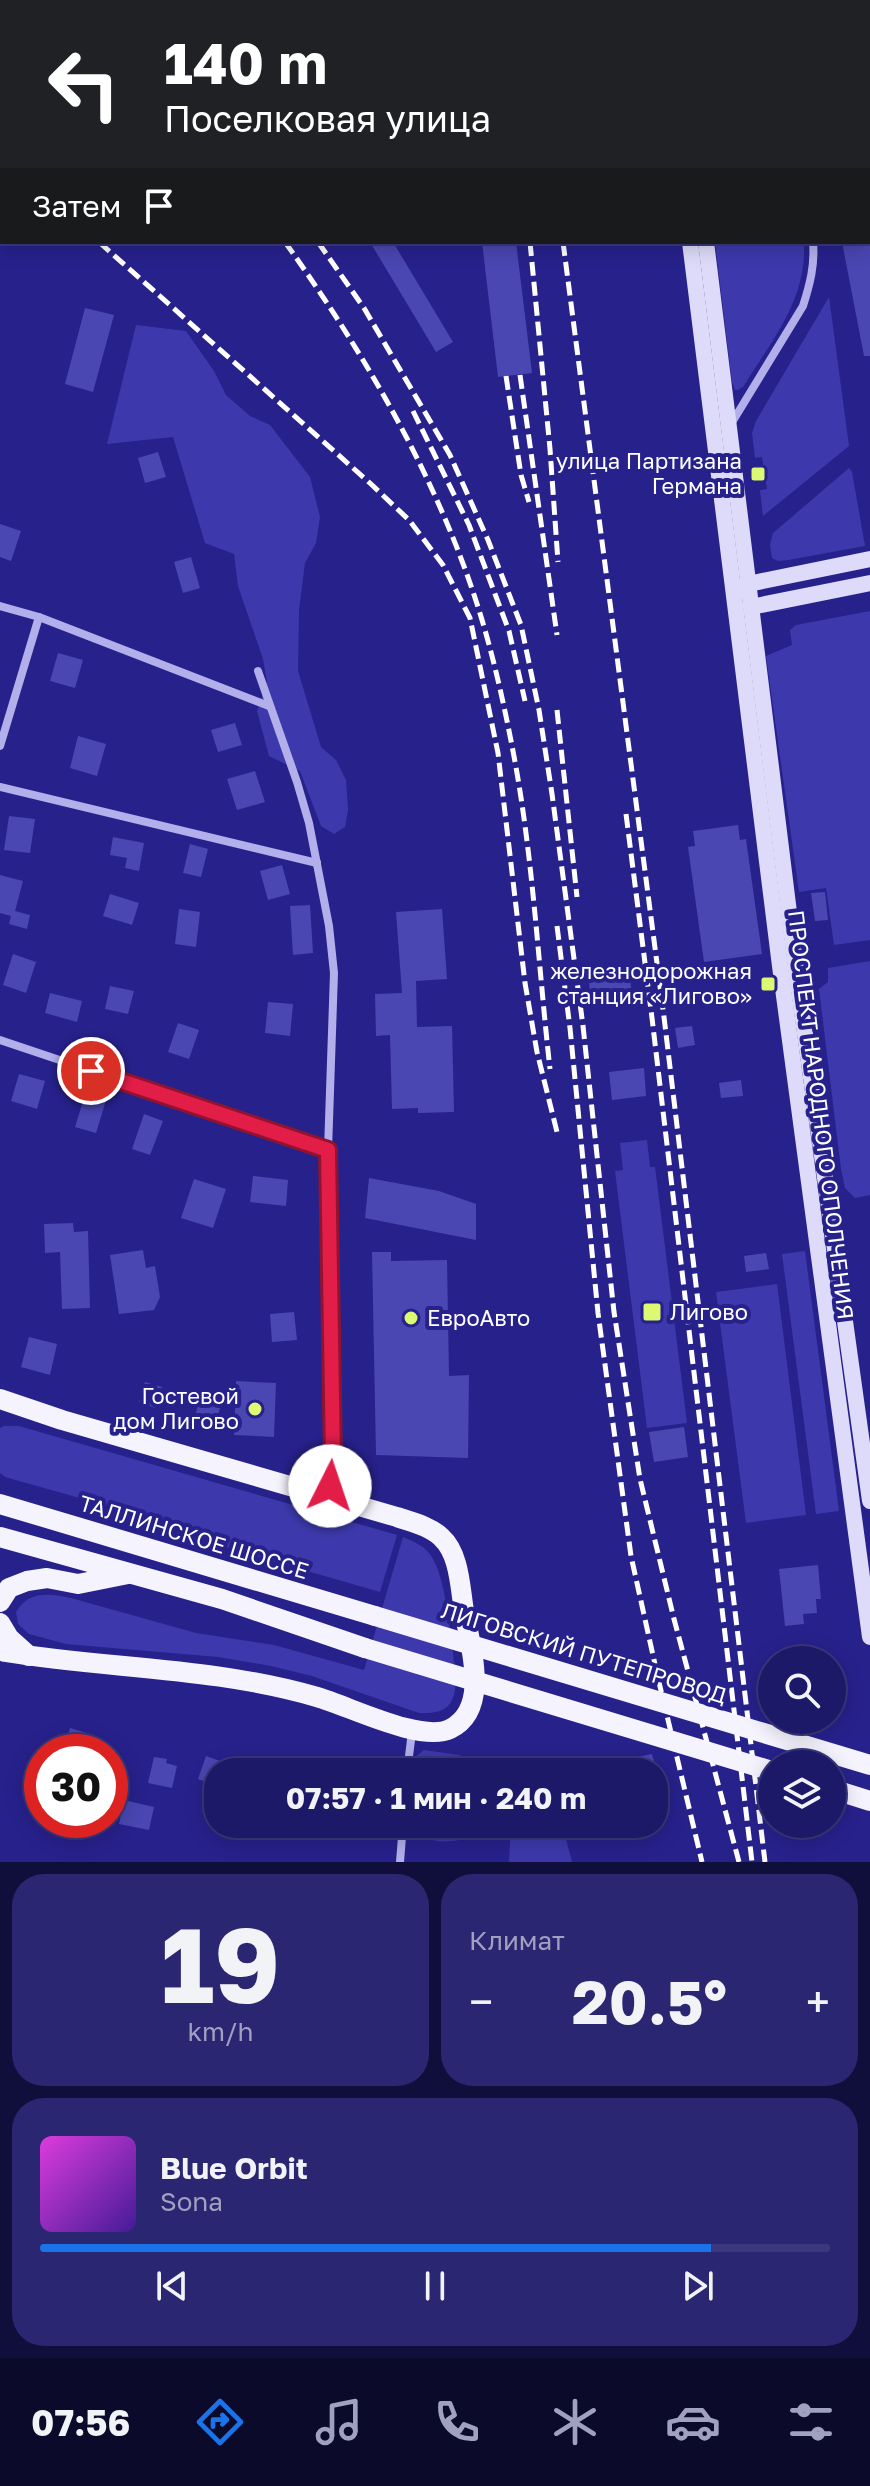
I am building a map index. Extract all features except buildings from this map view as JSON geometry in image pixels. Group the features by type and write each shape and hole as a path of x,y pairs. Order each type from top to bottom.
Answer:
{"main road":[{"name":"ПРОСПЕКТ НАРОДНОГО ОПОЛЧЕНИЯ","path":"690,244 732,598 828,1336 867,1596 870,1637"},
{"name":"ПРОСПЕКТ НАРОДНОГО ОПОЛЧЕНИЯ","path":"706,244 798,985 870,1501"},
{"path":"870,559 748,584 732,598 751,607 870,583"},
{"path":"0,1399 422,1526 441,1537 452,1553 475,1681 474,1700 465,1718 450,1729 435,1733 412,1731 332,1701 268,1683 213,1674 29,1656 0,1649"},
{"path":"0,1412 39,1413"},
{"path":"0,1491 57,1521"},
{"name":"ТАЛЛИНСКОЕ ШОССЕ","path":"0,1504 375,1616"},
{"path":"0,1537 222,1599 365,1648 758,1767"},
{"path":"0,1602 9,1588 27,1581 47,1578 78,1584 132,1573"},
{"name":"ЛИГОВСКИЙ ПУТЕПРОВОД","path":"375,1616 870,1765"},
{"path":"0,1623 9,1638 29,1656"},
{"path":"846,1793 870,1801"}],"street":[{"path":"728,428 803,306 814,263 813,244"},
{"path":"0,606 39,617 269,706"},
{"path":"0,746 39,617"},
{"path":"258,671 297,782 317,863 334,973 328,1150 332,1475 327,1497"},
{"path":"0,787 317,863"},
{"path":"0,1040 328,1150"},
{"path":"409,1758 412,1731"},
{"path":"400,1862 402,1838"}],"shaded area":[{"path":"715,244 804,244 800,283 786,319 743,387 735,390"},
{"path":"829,297 849,446 763,516 760,490 767,489 762,457 755,458 752,433 756,421"},
{"path":"136,325 186,331 214,371 226,395 250,416 270,425 310,477 320,517 316,543 305,563 299,610 298,671 321,747 336,760 346,780 348,810 345,827 334,834 321,826 300,771 269,756 257,711 267,682 263,659 238,586 234,554 205,543 173,437 107,444"},
{"path":"849,468 865,546 788,560 772,558 770,545 773,533"},
{"path":"870,611 870,940 834,945 826,888 799,892 766,656 792,645 790,630 796,625"},
{"path":"870,961 870,1195 855,1198 845,1188 841,1169 819,989 828,982 828,968"},
{"path":"647,1140 650,1167 655,1167 687,1423 647,1428 615,1171 623,1170 620,1143"},
{"path":"805,1251 839,1511 816,1514 782,1254"},
{"path":"777,1284 806,1515 746,1523 716,1292"},
{"path":"19,1426 397,1535 380,1592 237,1551 168,1523 5,1477 0,1473 0,1428"},
{"path":"403,1537 420,1545 430,1555 438,1570 445,1599 456,1678 451,1702 436,1712 419,1713 312,1676 271,1666 218,1657 66,1644 29,1634 18,1624 16,1612 27,1600 40,1595 55,1595 196,1633 274,1645 364,1670"},
{"path":"424,1750 466,1758 415,1758"},
{"path":"426,1838 466,1838 443,1841"},
{"path":"510,1838 566,1838 572,1862 509,1862"}],"railway":[{"path":"101,244 371,484 409,520 443,565 470,618 498,753 525,983 537,1052 558,1136"},
{"path":"286,244 343,328 396,418 442,512 479,610 502,698 520,790 550,1069"},
{"path":"319,244 364,308 450,455 521,625 552,794 583,1026 614,1312 640,1479 739,1862"},
{"path":"530,244 558,562"},
{"path":"563,244 664,1017 765,1862"},
{"path":"520,375 557,635"},
{"path":"506,376 521,475 529,502"},
{"path":"413,411 469,525 509,631 525,701"},
{"path":"557,710 577,897"},
{"path":"626,814 752,1862"},
{"path":"557,926 598,1313 631,1556 702,1862"}],"place":[{"name":"улица Партизана Германа","path":"758,474"},
{"name":"железнодорожная станция «Лигово»","path":"768,984"},
{"name":"Лигово","path":"652,1312"},
{"name":"ЕвроАвто","path":"411,1318"},
{"name":"Гостевой дом Лигово","path":"255,1409"}],"route":[{"path":"91,1071 328,1150 333,1459 330,1486"}]}
